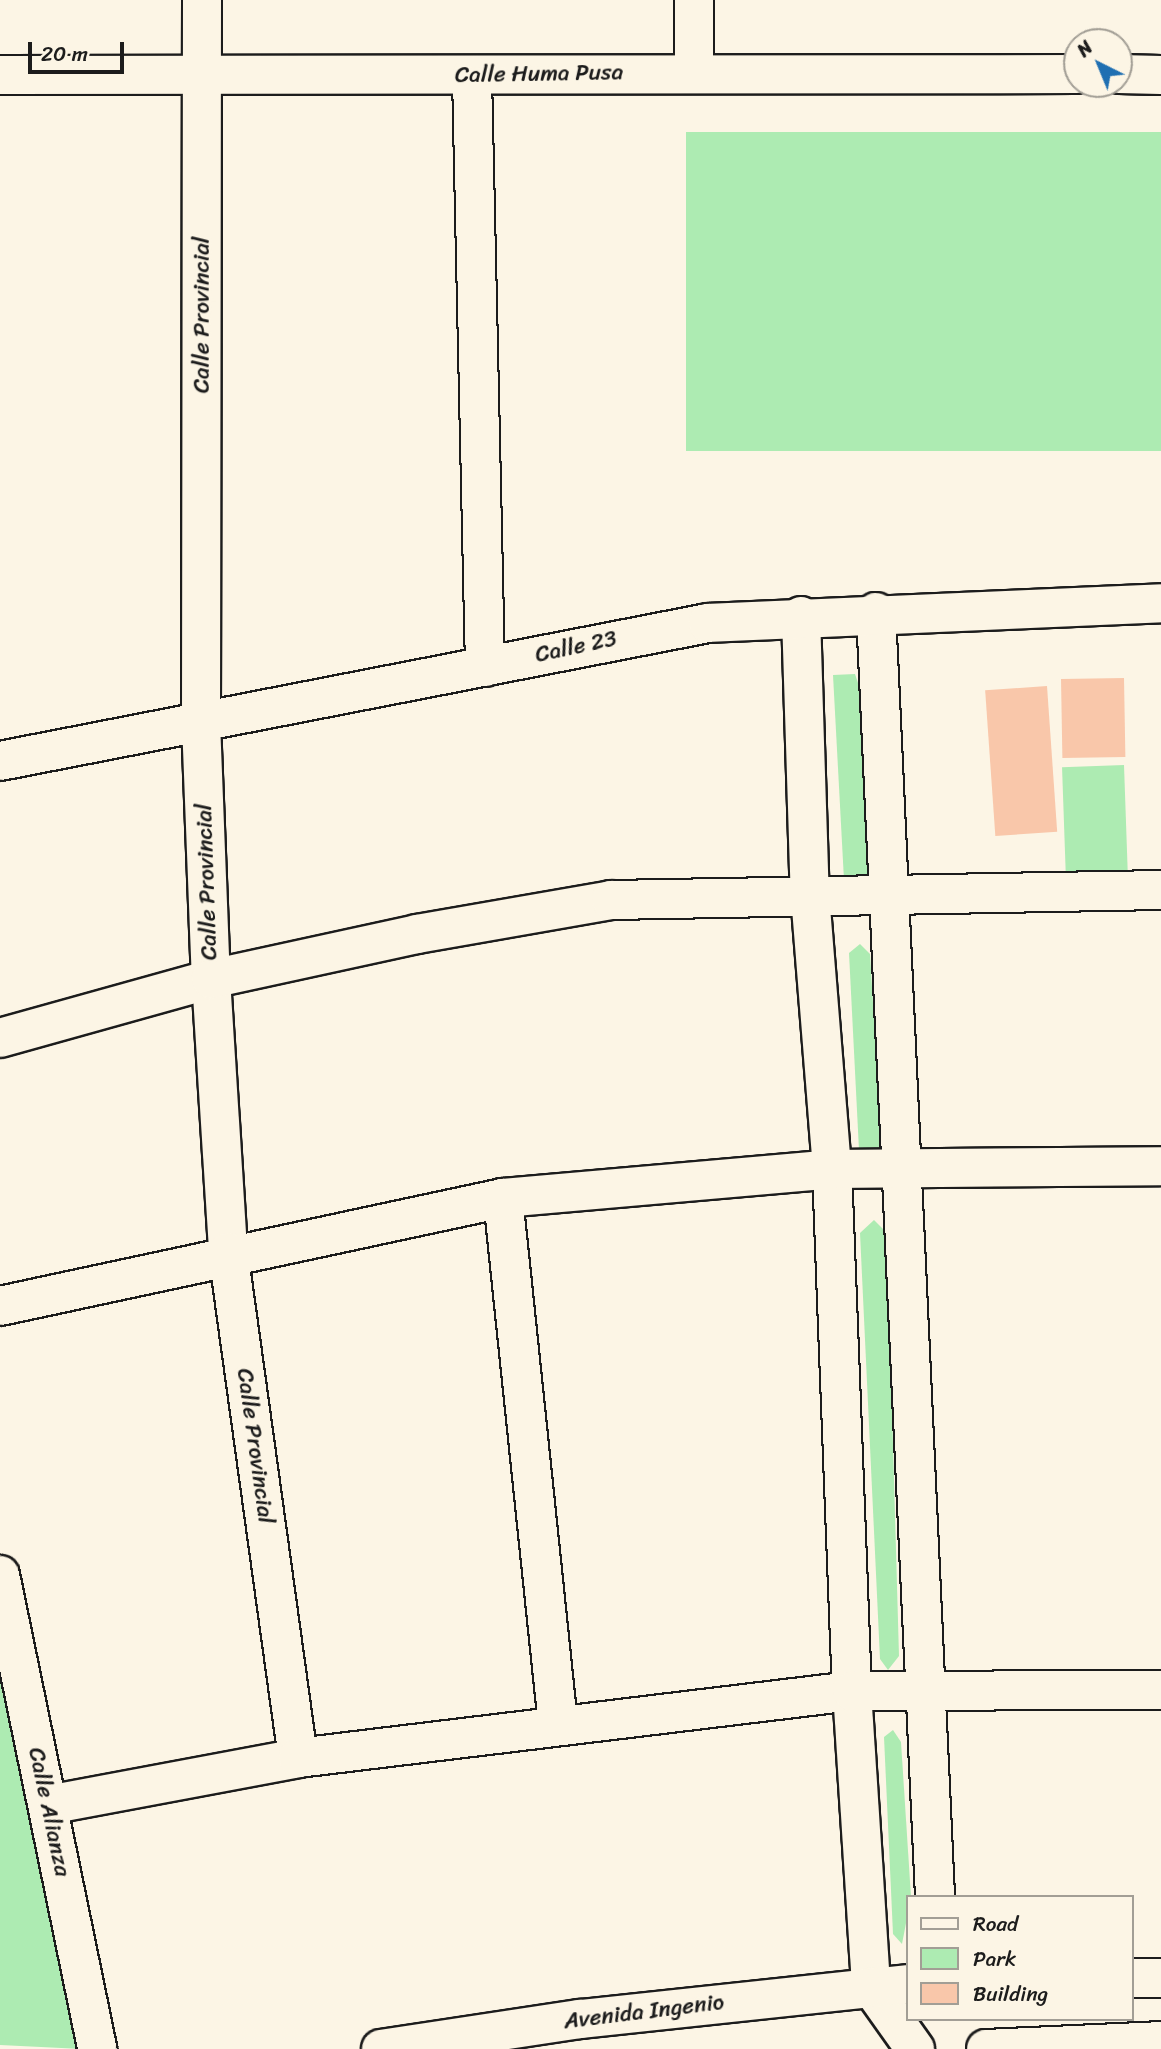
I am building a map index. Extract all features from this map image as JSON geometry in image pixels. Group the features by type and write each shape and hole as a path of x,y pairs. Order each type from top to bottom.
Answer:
{"street":[{"name":"Calle Provincial","path":"202,0 201,722 211,979 228,1252 298,1758"},
{"path":"694,0 694,70"},
{"name":"Calle Huma Pusa","path":"0,75 472,76 694,70 1063,74"},
{"path":"1133,74 1161,75"},
{"path":"472,76 485,667"},
{"name":"Calle 23","path":"0,761 485,667 604,639 801,616 1161,603"},
{"path":"876,612 890,892 897,1170 921,1689 935,1895"},
{"path":"801,616 810,895 832,1169 852,1691 889,1986 917,2049"},
{"path":"0,1038 211,979 416,934 611,900 890,892 1161,890"},
{"path":"0,1306 228,1252 503,1198 832,1169 1161,1166"},
{"path":"503,1198 558,1724"},
{"name":"Calle Alianza","path":"0,1575 97,2049"},
{"path":"48,1805 298,1758 558,1724 852,1691 1161,1690"},
{"path":"1133,1978 1161,1978"},
{"name":"Avenida Ingenio","path":"381,2049 580,2018 889,1986"},
{"path":"917,2049 927,2021"},
{"path":"986,2049 1161,2041"}],"green space":[{"path":"686,132 1161,132 1161,451 686,451"},
{"path":"855,674 862,695 870,880 844,880 833,675"},
{"path":"1124,765 1128,884 1066,886 1062,767"},
{"path":"860,944 870,954 882,1150 859,1150 849,953"},
{"path":"874,1220 887,1233 899,1656 888,1670 880,1659 860,1233"},
{"path":"0,1659 82,2049 0,2045"},
{"path":"893,1730 901,1742 911,1895 906,1895 906,1923 902,1944 893,1934 884,1737"}],"building":[{"path":"1124,678 1125,757 1062,758 1061,679"},
{"path":"1047,686 1057,832 995,836 985,690"}]}
